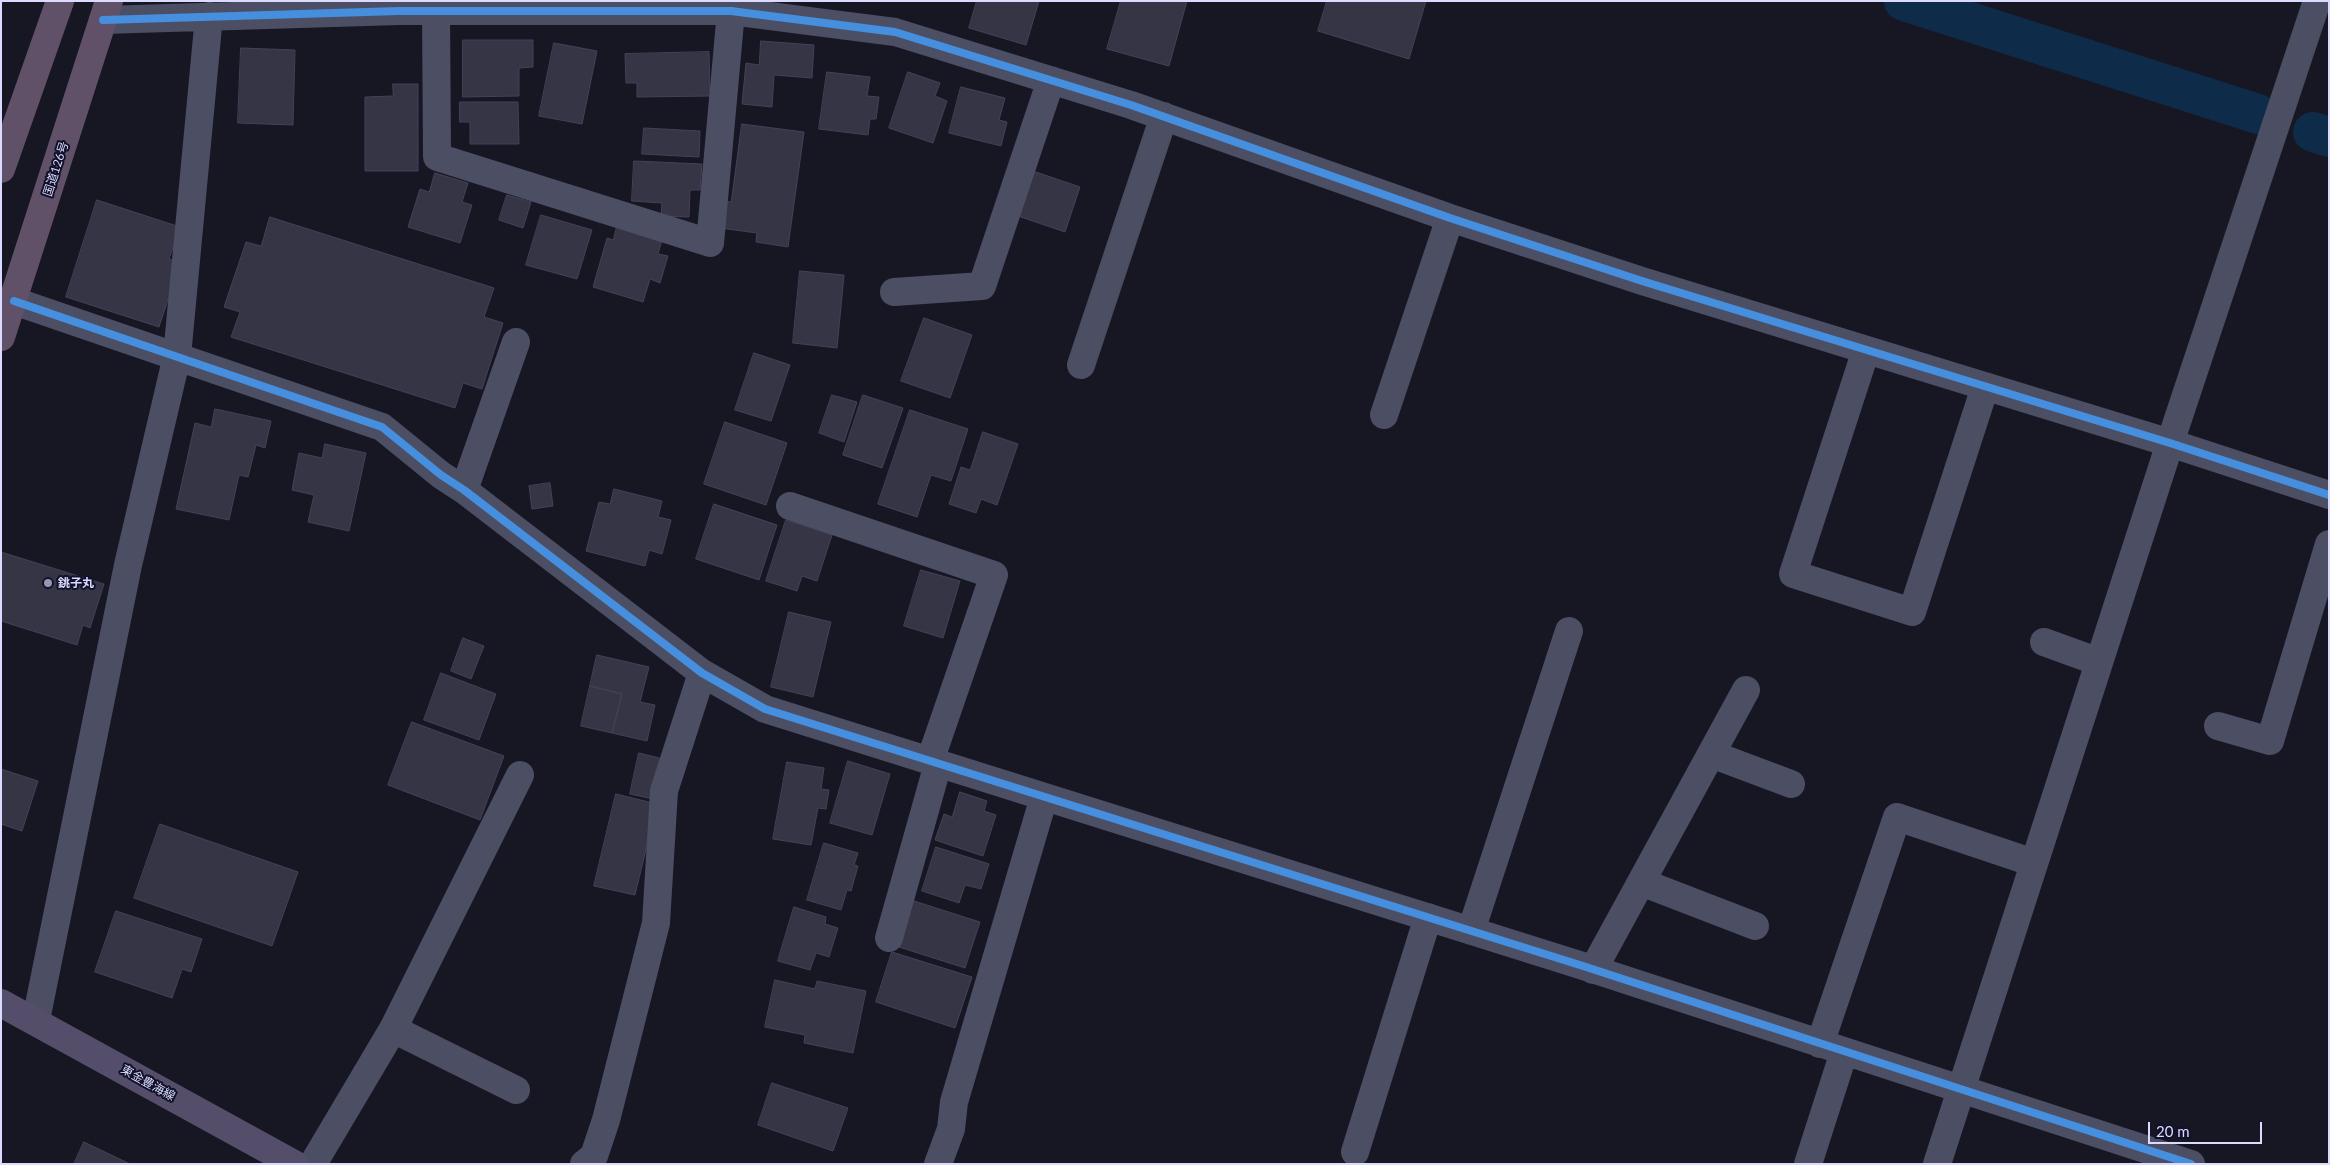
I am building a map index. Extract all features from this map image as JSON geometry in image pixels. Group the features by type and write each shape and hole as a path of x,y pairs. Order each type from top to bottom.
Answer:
{"highway":[{"path":"3,156 60,1"},
{"name":"国道126号","path":"1,337 106,10"}],"main road":[{"name":"東金豊海線","path":"1,1003 36,1020 294,1164"}],"street":[{"path":"1937,1164 2170,443 2317,1"},
{"path":"106,10 209,16 401,6 436,12 620,6 731,11 895,32 1164,116 1450,218 1642,281 2170,443 2329,495"},
{"path":"436,12 438,157 710,243 731,11"},
{"path":"36,1020 128,565 177,356 209,16"},
{"path":"894,292 982,286 1051,80"},
{"path":"1081,365 1164,116"},
{"path":"1384,415 1450,218"},
{"path":"14,301 382,427 702,673 765,709 1428,917 2191,1164"},
{"path":"464,490 516,342"},
{"path":"1866,350 1792,574 1912,612 1985,387"},
{"path":"790,506 994,575 934,762 888,938"},
{"path":"2218,726 2270,741 2329,544"},
{"path":"1471,931 1569,631"},
{"path":"2044,642 2099,662"},
{"path":"584,1164 594,1156 606,1120 654,932 664,792 702,673"},
{"path":"1593,970 1746,690"},
{"path":"1711,754 1792,784"},
{"path":"313,1164 393,1028 520,775"},
{"path":"938,1164 951,1130 954,1102 1044,797"},
{"path":"1808,1164 1832,1048 1897,817 2034,863"},
{"path":"1641,882 1755,926"},
{"path":"1356,1152 1428,917"},
{"path":"393,1028 516,1090"}],"building":[{"path":"977,1 1039,1 1026,45 969,28"},
{"path":"1121,1 1187,1 1169,66 1107,49"},
{"path":"1327,1 1426,1 1409,59 1318,31"},
{"path":"463,40 533,40 533,67 519,68 519,96 463,97"},
{"path":"761,41 814,45 812,78 774,75 772,107 742,104 746,63 759,65"},
{"path":"554,43 597,51 582,124 539,116"},
{"path":"241,48 295,50 293,125 238,123"},
{"path":"709,52 710,96 637,97 637,83 626,83 625,54"},
{"path":"827,72 870,77 867,96 879,97 876,119 870,119 868,135 819,129"},
{"path":"908,72 940,83 935,96 947,101 933,143 889,128"},
{"path":"393,84 418,84 418,171 365,171 365,97 393,96"},
{"path":"961,87 1005,98 999,120 1007,122 1001,146 949,133"},
{"path":"460,102 518,102 519,144 470,144 470,122 460,122"},
{"path":"742,124 804,132 788,247 756,242 757,233 720,228 724,201 731,202"},
{"path":"644,128 700,131 699,157 642,154"},
{"path":"634,161 702,164 700,190 690,190 689,217 661,216 662,203 632,201"},
{"path":"1033,171 1080,187 1065,232 1018,216"},
{"path":"435,173 468,183 462,202 472,205 460,243 408,227 420,189 429,192"},
{"path":"507,195 531,202 523,228 499,220"},
{"path":"97,200 180,227 169,259 180,263 159,327 66,297"},
{"path":"541,215 592,230 577,279 526,265"},
{"path":"270,217 494,288 484,317 503,323 482,389 463,383 455,408 231,337 240,312 224,307 246,242 261,246"},
{"path":"617,227 662,240 658,254 668,256 660,283 650,279 643,302 593,287 607,238 613,240"},
{"path":"800,271 844,275 837,348 793,343"},
{"path":"924,318 972,335 950,398 901,381"},
{"path":"754,353 790,365 771,421 735,410"},
{"path":"832,395 857,402 844,442 819,433"},
{"path":"863,395 903,408 882,468 843,455"},
{"path":"215,409 271,421 265,448 256,445 248,477 239,475 229,520 176,509 195,423 211,427"},
{"path":"910,410 968,429 951,481 931,475 917,517 878,504"},
{"path":"725,422 787,443 766,505 704,484"},
{"path":"983,432 1018,444 997,505 981,499 976,513 949,504 961,467 970,470"},
{"path":"325,444 366,453 349,531 308,522 314,495 292,490 299,453 322,458"},
{"path":"550,483 553,506 532,509 529,486"},
{"path":"614,489 662,501 658,517 671,520 662,554 649,550 645,566 586,551 599,502 610,504"},
{"path":"714,504 777,525 759,580 696,559"},
{"path":"786,520 832,535 817,581 802,576 797,591 766,581"},
{"path":"1,552 104,584 90,628 83,625 77,645 1,621"},
{"path":"921,570 960,581 943,638 904,626"},
{"path":"789,612 831,622 813,697 771,687"},
{"path":"463,638 484,646 471,679 451,671"},
{"path":"597,655 649,667 640,702 655,705 647,741 612,733 622,694 590,686"},
{"path":"441,673 496,694 479,740 424,720"},
{"path":"590,686 622,694 612,733 581,726"},
{"path":"412,722 504,756 480,820 388,785"},
{"path":"639,753 663,759 653,799 630,794"},
{"path":"848,761 890,774 872,835 830,823"},
{"path":"787,762 824,768 821,789 829,790 826,809 818,808 811,845 773,839"},
{"path":"1,769 38,781 22,831 1,824"},
{"path":"960,792 987,801 984,811 996,815 983,856 935,840 944,814 952,817"},
{"path":"616,794 657,804 635,895 594,886"},
{"path":"160,824 298,872 272,946 134,898"},
{"path":"824,843 858,853 854,865 858,866 851,891 847,890 841,910 807,900"},
{"path":"936,847 989,864 981,889 965,885 959,903 922,891"},
{"path":"914,901 980,922 965,968 899,947"},
{"path":"794,907 826,917 825,924 838,928 829,957 816,953 810,970 778,961"},
{"path":"116,911 202,939 191,972 182,969 172,998 95,972"},
{"path":"892,952 972,977 955,1028 876,1002"},
{"path":"775,980 815,989 817,981 866,991 853,1053 804,1043 805,1035 765,1027"},
{"path":"772,1083 848,1108 833,1151 758,1125"},
{"path":"84,1142 130,1164 74,1164"}],"waterway":[{"path":"1904,1 2258,114"},
{"path":"2313,132 2329,137"}],"cycle path":[{"path":"103,20 399,11 731,11 895,32 1131,105 1450,218 1642,281 2170,443 2329,495"},
{"path":"14,301 382,427 441,475 464,490 702,673 765,709 1583,966 2191,1164"}],"place":[{"name":"銚子丸","path":"48,583"}]}
